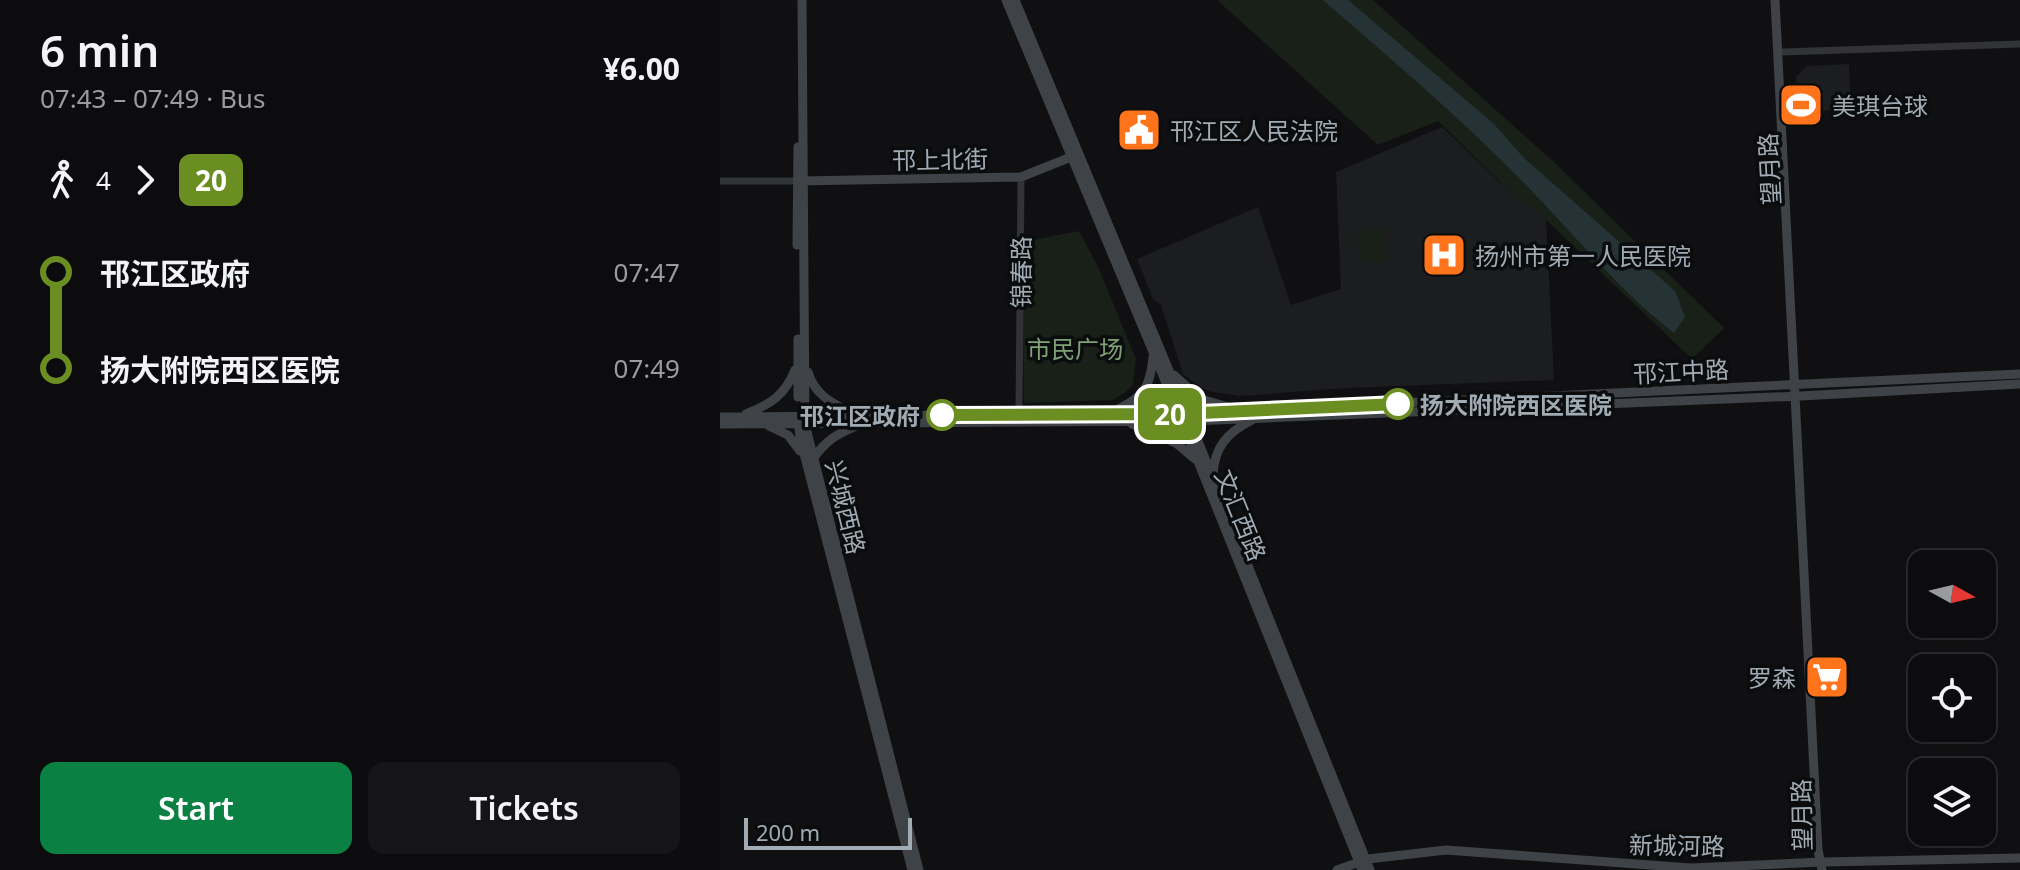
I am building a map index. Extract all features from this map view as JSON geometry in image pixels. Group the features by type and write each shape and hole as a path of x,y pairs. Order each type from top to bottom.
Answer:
{"main road":[{"name":"兴城西路","path":"796,0 800,180"},
{"name":"兴城西路","path":"802,0 802,420 809,459 912,870"},
{"name":"文汇西路","path":"1006,0 1168,368 1198,462 1365,866"},
{"name":"文汇西路","path":"1015,0 1153,353 1213,479 1365,866"},
{"name":"望月路","path":"1778,0 1798,391"},
{"name":"望月路","path":"1778,0 1824,851 1822,866"},
{"name":"邗上北街","path":"800,180 1021,177 1075,155"},
{"path":"1107,414 1145,391 1151,377 1153,353"},
{"path":"739,417 778,399 801,361"},
{"path":"801,361 821,395 836,407 862,419"},
{"path":"1168,368 1201,399 1253,414"},
{"name":"邗江中路","path":"1798,391 2020,374"},
{"name":"邗江中路","path":"862,419 1125,422 1253,414 2020,384"},
{"name":"邗江中路","path":"720,417 802,420 1107,414 1184,417"},
{"path":"1213,479 1214,458 1222,442 1253,414"},
{"path":"766,424 788,435 809,459 833,436 862,419"},
{"name":"邗江中路","path":"720,424 802,420"},
{"path":"1125,422 1176,443 1198,462"},
{"name":"兴城西路","path":"809,459 919,870"},
{"name":"新城河路","path":"1337,870 1446,850 1635,867 1691,868 2020,858"}],"street":[{"path":"1783,52 2020,44"},
{"name":"锦春路","path":"1019,415 1021,177"},
{"path":"720,181 800,180"}],"shaded area":[{"path":"1323,0 1348,0 1494,124 1523,157 1675,291 1685,317 1674,333 1616,281 1478,138"},
{"path":"1849,64 1851,109 1798,112 1796,77 1807,66"},
{"name":"扬州市第一人民医院","path":"1442,127 1523,204 1543,213 1546,220 1554,380 1346,388 1241,396 1212,392 1183,374 1161,305 1153,299 1137,259 1258,207 1291,305 1341,289 1336,172"}],"green space":[{"path":"1217,0 1373,0 1554,162 1724,328 1692,359 1546,220 1543,213 1523,204 1438,121 1378,145"},
{"path":"1386,228 1387,262 1359,263 1358,230"},
{"name":"市民广场","path":"1079,231 1099,269 1136,359 1133,385 1112,400 1024,403 1022,242"}],"bus line":[{"name":"20","path":"942,415 1179,414 1398,404"}],"place":[{"name":"美琪台球","path":"1801,105"},
{"name":"邗江区人民法院","path":"1139,130"},
{"name":"扬州市第一人民医院","path":"1444,255"},
{"name":"扬大附院西区医院","path":"1398,404"},
{"name":"邗江区政府","path":"942,415"},
{"name":"罗森","path":"1827,677"}]}
